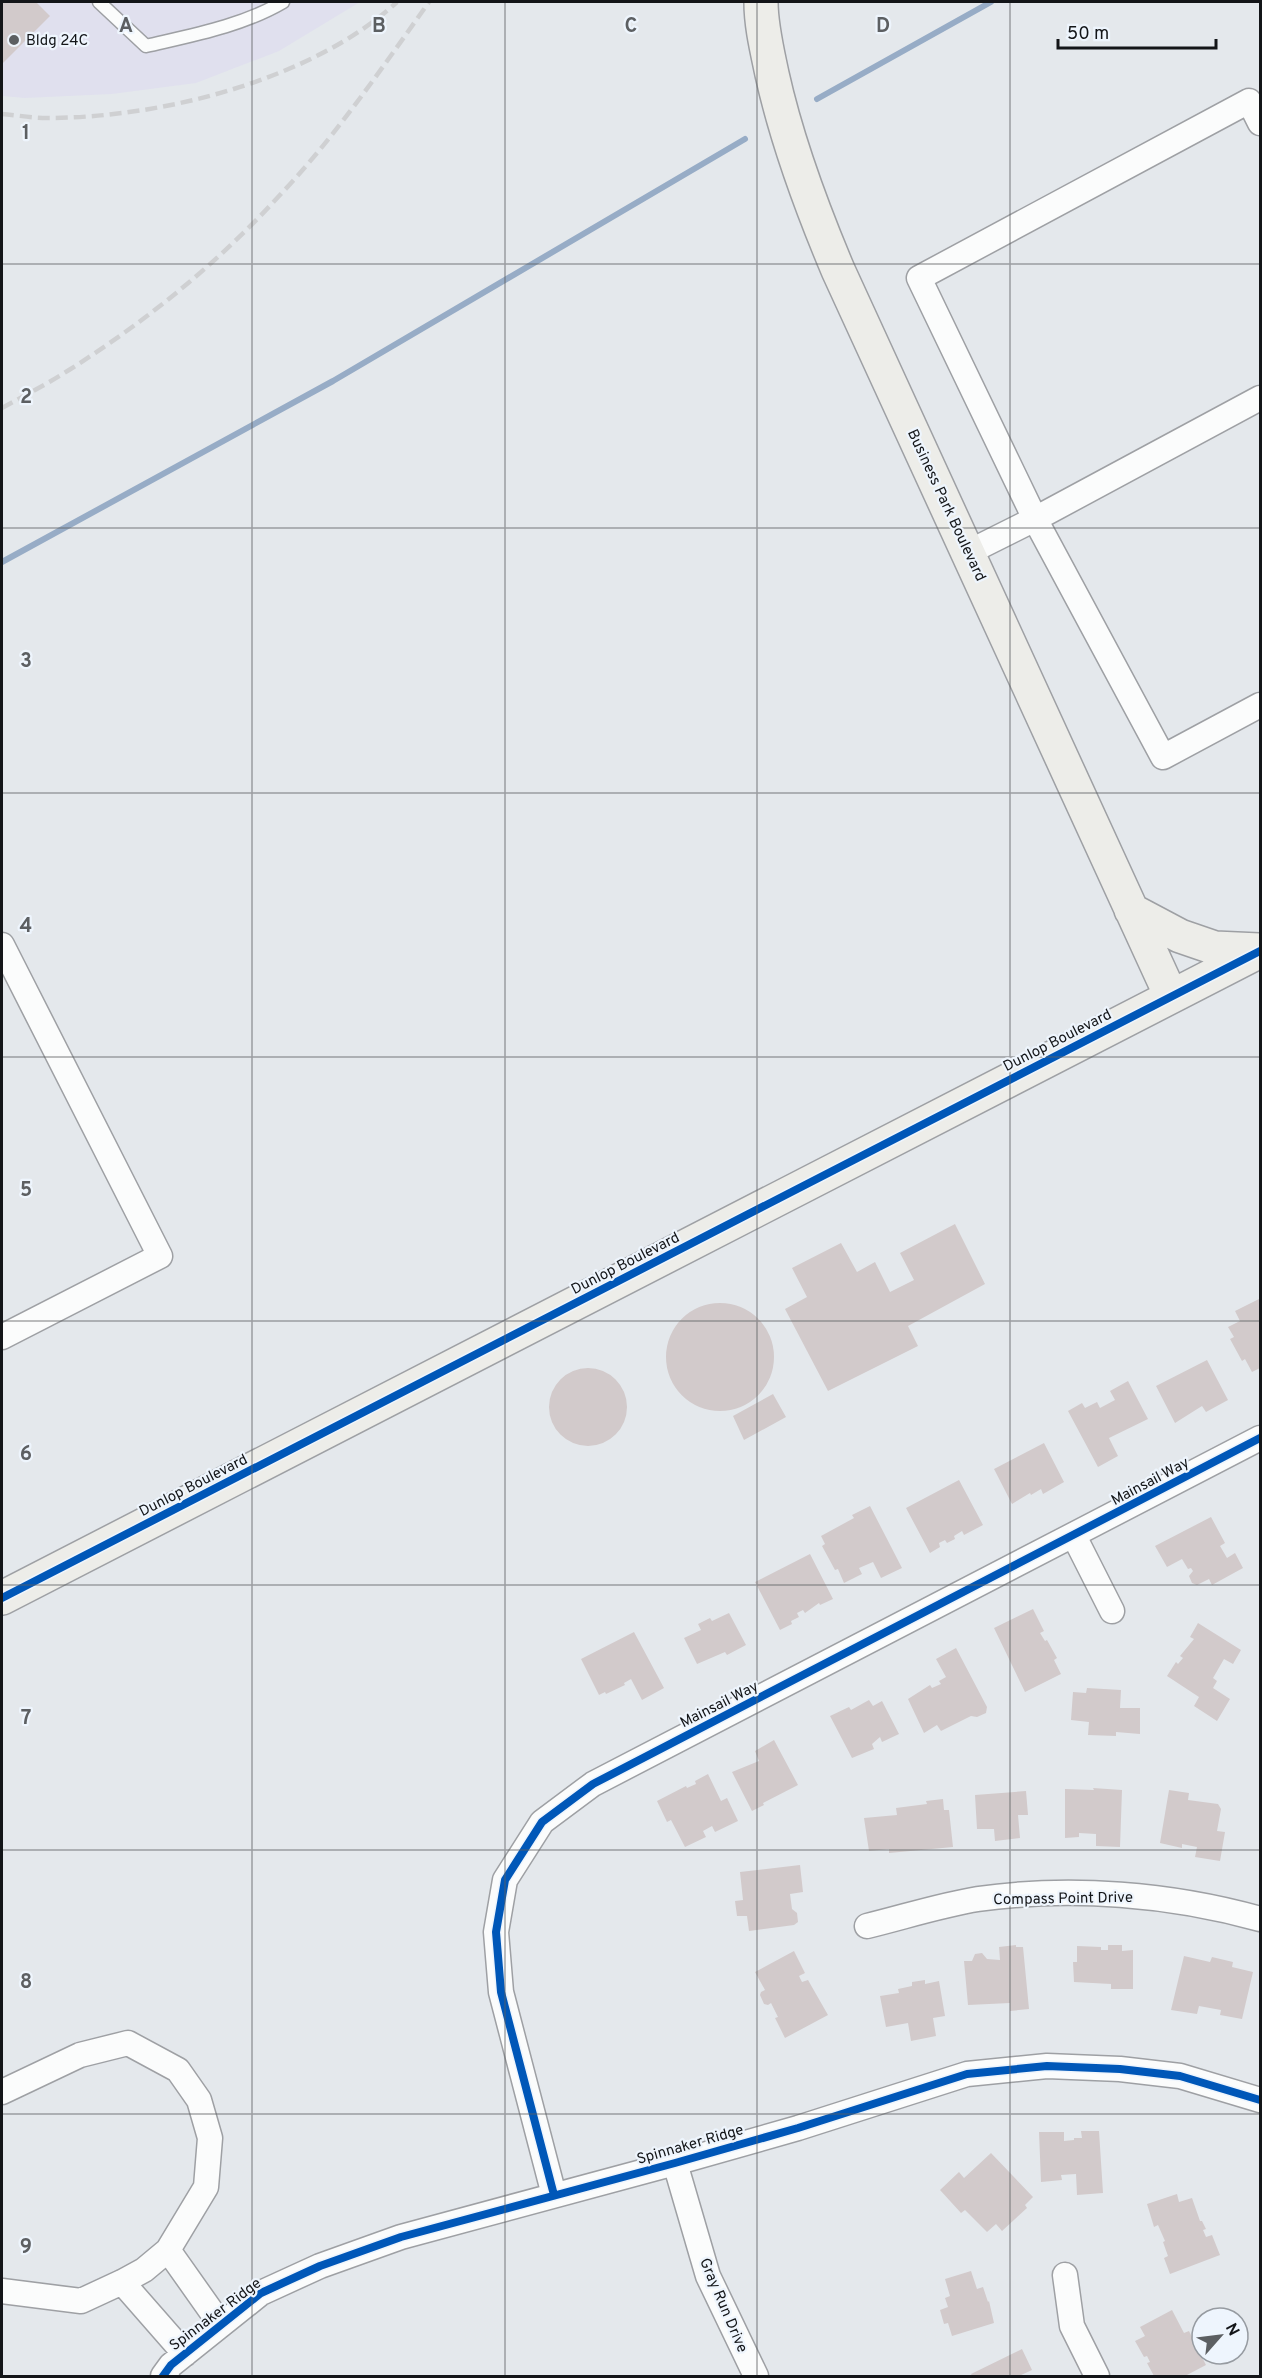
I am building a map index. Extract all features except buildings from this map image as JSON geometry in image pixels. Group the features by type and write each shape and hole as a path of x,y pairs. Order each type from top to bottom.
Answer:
{"street":[{"name":"Business Park Boulevard","path":"761,2 761,23 782,118 809,200 838,270 1171,996"},
{"path":"1260,123 1249,101 919,278 1035,519 1163,757 1260,705"},
{"path":"969,552 1260,398"},
{"path":"1131,910 1180,936 1215,948 1260,951"},
{"path":"2,945 160,1256 2,1337"},
{"name":"Dunlop Boulevard","path":"2,1598 1260,951"},
{"name":"Mainsail Way","path":"554,2195 501,1992 496,1932 505,1880 542,1822 593,1784 1260,1438"},
{"path":"1074,1536 1112,1611"},
{"name":"Compass Point Drive","path":"867,1926 978,1899 1105,1894 1173,1900 1260,1919"},
{"path":"2,2092 80,2055 128,2043 178,2070 199,2100 210,2138 206,2187 168,2250 144,2270 81,2301 2,2291"},
{"name":"Spinnaker Ridge","path":"163,2376 171,2365 261,2293 320,2266 401,2237 798,2128 967,2074 1047,2066 1120,2069 1180,2076 1260,2100"},
{"name":"Gray Run Drive","path":"675,2163 708,2276 756,2376"},
{"path":"168,2250 221,2325"},
{"path":"1065,2275 1072,2326 1096,2376"},
{"path":"122,2282 185,2354"}],"lane":[{"path":"99,2 146,45 218,28 283,2"}],"shaded area":[{"path":"2,2 360,2 279,51 196,83 112,94 25,98 2,96"}],"waterway":[{"path":"817,99 991,2"},
{"path":"2,562 333,381 745,139"}],"railway":[{"path":"2,114 41,118 138,111 185,102 233,89 279,73 322,53 362,29 397,2"},
{"path":"2,408 61,375 125,332 180,290 231,245 256,221 319,150 357,102 429,2"}],"cycle path":[{"path":"2,1598 1260,951"},
{"path":"554,2195 501,1992 496,1932 505,1880 542,1822 593,1784 1260,1438"},
{"path":"163,2376 171,2365 261,2293 320,2266 401,2237 798,2128 967,2074 1047,2066 1120,2069 1180,2076 1260,2100"}],"place":[{"name":"Bldg 24C","path":"14,40"}]}
